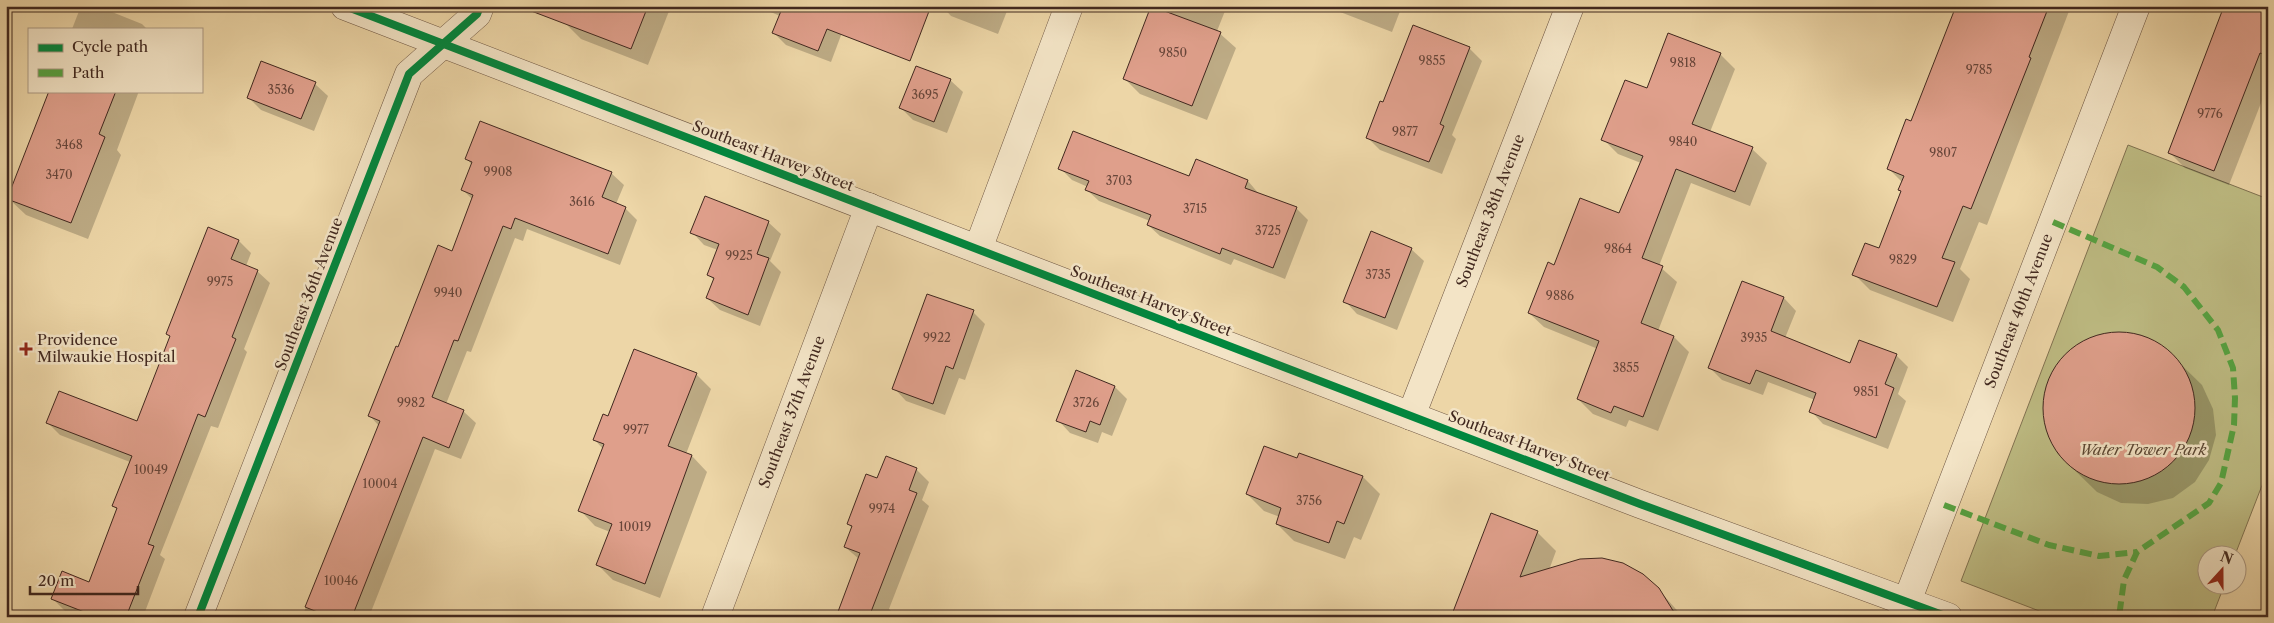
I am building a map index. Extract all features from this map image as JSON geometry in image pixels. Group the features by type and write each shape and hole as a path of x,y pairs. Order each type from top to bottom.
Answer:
{"street":[{"name":"Southeast Harvey Street","path":"345,6 1749,545 1904,610 1948,617"},
{"name":"Southeast 36th Avenue","path":"198,617 409,74 477,14 480,6"},
{"path":"978,249 1069,6"},
{"name":"Southeast 38th Avenue","path":"1410,416 1570,6"},
{"name":"Southeast 40th Avenue","path":"1904,610 2136,6"},
{"name":"Southeast 37th Avenue","path":"715,617 869,207"}],"green space":[{"name":"Water Tower Park","path":"2128,145 2268,199 2268,470 2238,546 2196,546 2196,596 2220,596 2212,617 2055,617 1961,581"}],"building":[{"path":"526,6 648,6 631,49 526,9"},
{"path":"775,6 931,6 910,61 827,29 818,51 772,33 781,11 774,9"},
{"path":"1151,6 1221,32 1192,106 1123,79"},
{"path":"1956,6 2049,6 2029,57 2031,58 1971,209 1963,206 1942,258 1955,262 1937,307 1852,275 1865,243 1879,248 1901,191 1898,190 1904,176 1887,169 1906,119 1911,121"},
{"path":"2224,6 2268,6 2268,56 2260,53 2214,171 2168,153"},
{"path":"1413,25 1470,47 1440,124 1444,126 1429,162 1366,138 1380,101 1383,102"},
{"path":"1668,33 1721,53 1692,124 1753,147 1735,192 1676,169 1642,258 1663,266 1641,323 1674,336 1643,417 1614,406 1611,413 1577,399 1599,341 1528,313 1548,262 1554,265 1580,198 1619,213 1643,156 1601,140 1625,80 1647,88"},
{"path":"261,61 316,82 301,119 247,98"},
{"path":"916,66 951,79 934,122 899,108"},
{"path":"49,92 116,92 99,134 105,137 71,223 7,199"},
{"path":"480,121 612,172 602,197 626,207 608,254 515,218 511,229 503,226 458,341 454,340 432,397 464,410 449,448 423,437 352,617 330,617 305,607 380,421 368,416 396,346 398,347 438,245 452,251 473,195 461,190 472,162 465,159"},
{"path":"1073,131 1189,176 1196,159 1248,180 1245,188 1297,207 1273,268 1222,248 1220,254 1147,225 1151,215 1085,190 1089,181 1058,169"},
{"path":"705,196 769,221 757,254 769,258 748,315 706,298 714,278 707,275 719,244 690,233"},
{"path":"208,227 239,240 231,259 258,270 232,337 236,339 205,417 198,414 148,544 154,546 126,617 97,617 51,599 62,571 89,582 117,508 112,506 132,456 46,423 59,391 137,421 170,336 166,334"},
{"path":"1371,231 1412,248 1385,318 1343,302"},
{"path":"1742,281 1784,297 1771,331 1850,363 1859,340 1897,354 1885,384 1894,388 1876,438 1809,412 1816,393 1756,370 1750,384 1708,368"},
{"path":"927,294 974,310 953,369 946,366 933,404 892,389"},
{"path":"2119,332 2134,333 2148,337 2161,344 2173,354 2183,366 2190,379 2194,393 2194,423 2190,437 2183,450 2173,462 2161,472 2148,479 2134,483 2119,484 2104,483 2090,479 2077,472 2065,462 2055,450 2048,437 2044,423 2043,408 2044,393 2048,379 2055,366 2065,354 2077,344 2090,337 2104,333"},
{"path":"634,349 697,373 668,446 692,455 645,584 596,565 612,524 578,511 604,444 593,440 603,414 608,416"},
{"path":"1076,370 1115,386 1100,425 1090,421 1086,432 1056,421"},
{"path":"1264,446 1297,458 1299,453 1363,476 1344,524 1337,521 1329,543 1276,524 1281,508 1246,494"},
{"path":"886,456 917,468 909,490 917,493 869,617 836,617 860,553 844,547 852,526 847,524 866,474 877,478"},
{"path":"1491,513 1538,531 1520,577 1580,559 1602,558 1623,563 1643,574 1659,588 1677,617 1451,617"}],"marked path":[{"path":"2053,222 2157,267 2184,287 2218,330 2233,368 2234,425 2221,483 2209,503 2137,552 2124,580 2119,617"},
{"path":"1944,505 2049,545 2099,556 2137,552"}],"cycle path":[{"path":"345,6 1640,504 1948,617"},
{"path":"198,617 409,74 477,14 480,6"}],"place":[{"name":"Providence Milwaukie Hospital","path":"26,349"}]}
